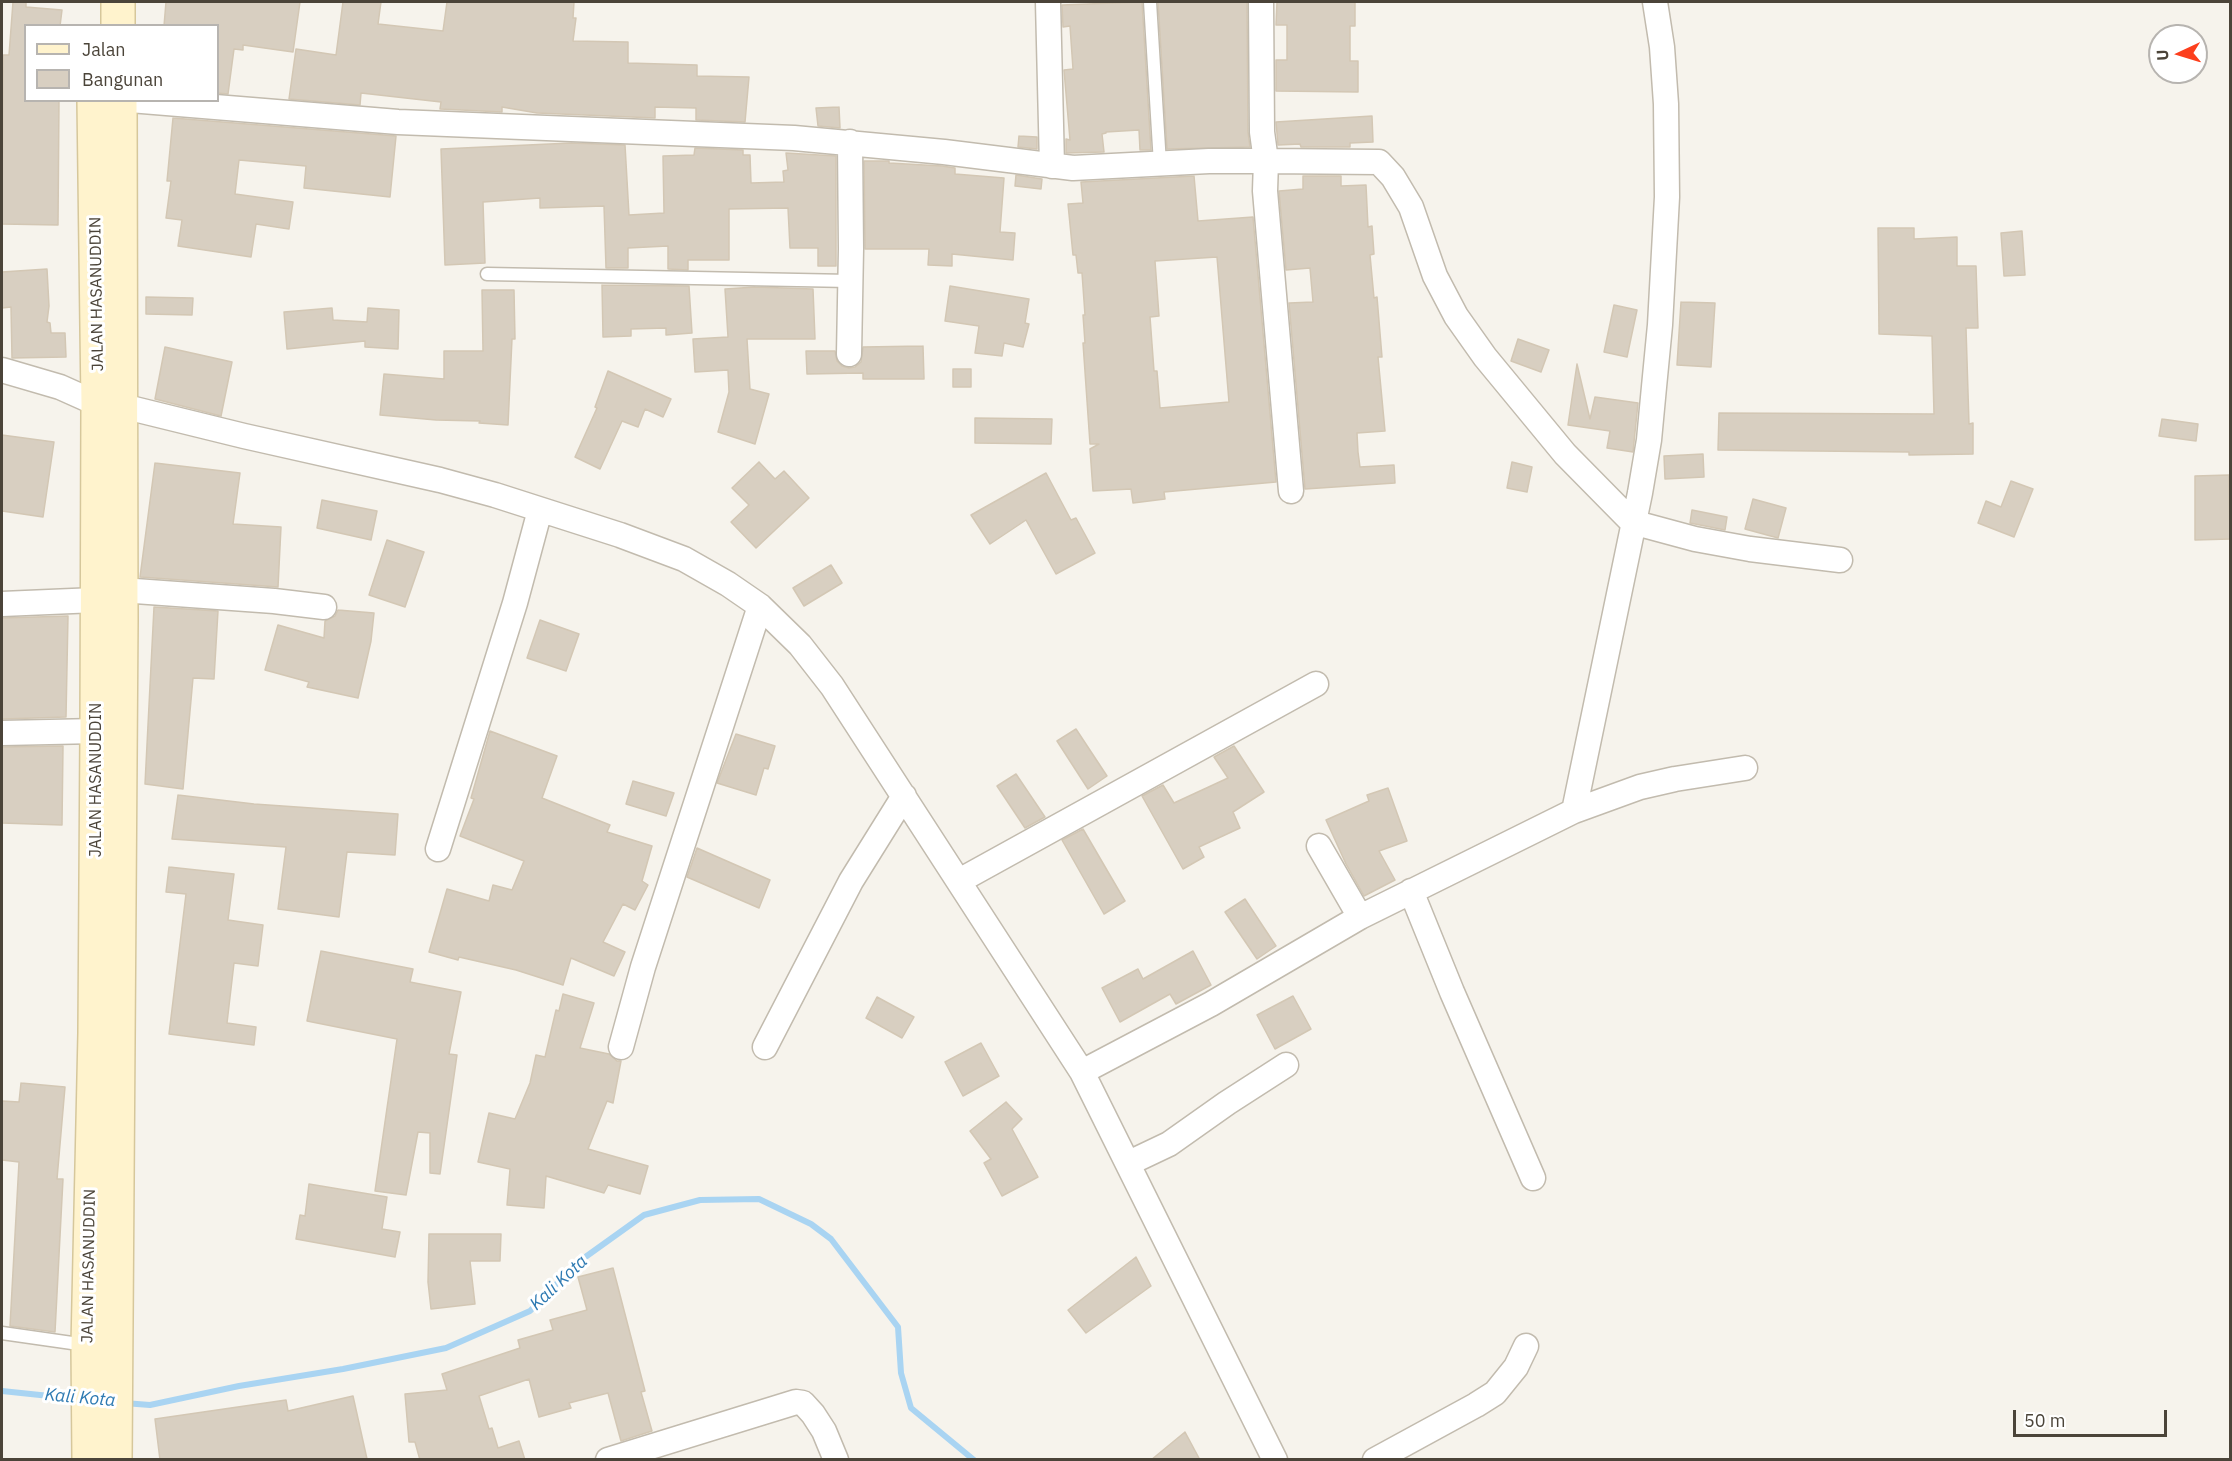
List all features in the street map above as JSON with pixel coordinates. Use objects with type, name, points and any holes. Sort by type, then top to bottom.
[{"type":"street","points":[[95,2],[95,24]]},
{"type":"street","points":[[118,2],[118,24]]},
{"type":"street","points":[[1048,2],[1052,166]]},
{"type":"street","points":[[1261,2],[1262,132],[1266,161],[1266,201],[1292,491]]},
{"type":"street","points":[[1574,811],[1632,522],[1640,493],[1651,419],[1660,325],[1667,197],[1666,104],[1662,47],[1654,2]]},
{"type":"street","name":"JALAN HASANUDDIN","points":[[94,102],[110,405]]},
{"type":"street","name":"JALAN HASANUDDIN","points":[[115,1460],[102,1421],[97,1356],[107,1034],[110,405],[120,102]]},
{"type":"street","points":[[154,102],[398,122],[782,137],[850,142],[1052,166],[1102,168],[1266,161],[1379,162],[1393,177],[1411,207],[1435,276],[1456,316],[1485,357],[1565,454],[1632,522],[1695,539],[1750,549],[1840,560]]},
{"type":"street","points":[[849,354],[850,142]]},
{"type":"street","points":[[2,370],[110,405],[440,480],[540,510],[620,535],[684,559],[728,584],[760,606],[800,645],[832,686],[1082,1072],[1275,1460]]},
{"type":"street","points":[[438,849],[501,649],[540,510]]},
{"type":"street","points":[[2,604],[108,595],[274,601],[324,607]]},
{"type":"street","name":"JALAN HASANUDDIN","points":[[107,1034],[97,731],[108,595]]},
{"type":"street","points":[[621,1047],[643,967],[760,606]]},
{"type":"street","points":[[959,881],[1316,684]]},
{"type":"street","points":[[2,733],[97,731]]},
{"type":"street","points":[[1082,1072],[1211,1004],[1359,917],[1574,811],[1640,787],[1744,768]]},
{"type":"street","points":[[765,1047],[851,881],[904,796]]},
{"type":"street","points":[[1319,846],[1359,917]]},
{"type":"street","points":[[1411,891],[1533,1178]]},
{"type":"street","points":[[1129,1164],[1169,1144],[1227,1102],[1286,1065]]},
{"type":"street","points":[[1376,1460],[1495,1393],[1516,1366],[1526,1346]]},
{"type":"street","points":[[608,1460],[796,1401],[804,1403],[813,1414],[824,1431],[836,1460]]},
{"type":"street","name":"JALAN HASANUDDIN","points":[[88,1460],[102,1421]]},
{"type":"lane","points":[[1150,2],[1160,164]]},
{"type":"lane","points":[[487,274],[850,281]]},
{"type":"lane","points":[[2,1333],[97,1356]]},
{"type":"building","points":[[13,2],[26,2],[26,7],[62,10],[60,24],[24,24],[24,102],[59,102],[58,225],[2,224],[3,55],[9,55]]},
{"type":"building","points":[[166,2],[300,2],[293,52],[243,45],[243,50],[234,49],[228,94],[219,93],[219,24],[164,24]]},
{"type":"building","points":[[343,2],[381,2],[378,24],[443,31],[447,2],[574,2],[573,18],[576,18],[573,41],[628,42],[628,63],[697,65],[697,76],[749,77],[745,122],[696,120],[696,108],[655,107],[655,118],[537,113],[502,107],[502,112],[440,109],[441,102],[361,93],[360,105],[289,99],[296,49],[336,55]]},
{"type":"building","points":[[1142,2],[1151,150],[1140,150],[1139,130],[1102,134],[1104,152],[1066,153],[1066,139],[1070,140],[1064,70],[1073,69],[1070,26],[1063,27],[1062,5]]},
{"type":"building","points":[[1158,2],[1247,2],[1250,147],[1167,149]]},
{"type":"building","points":[[1277,2],[1355,2],[1355,26],[1350,26],[1350,61],[1358,61],[1358,92],[1276,91],[1276,60],[1287,60],[1287,25],[1276,25]]},
{"type":"building","points":[[839,107],[840,128],[818,126],[816,108]]},
{"type":"building","points":[[1372,116],[1373,142],[1350,143],[1350,147],[1278,145],[1276,122]]},
{"type":"building","points":[[173,118],[396,136],[390,197],[304,188],[306,166],[239,160],[235,194],[293,202],[289,229],[256,224],[251,257],[178,246],[182,220],[166,218],[171,181],[167,181]]},
{"type":"building","points":[[1019,136],[1037,137],[1037,149],[1018,147]]},
{"type":"building","points":[[571,143],[625,145],[629,215],[664,213],[663,156],[694,155],[695,148],[743,150],[743,155],[750,155],[751,183],[784,182],[783,171],[788,170],[786,153],[836,156],[836,266],[818,266],[818,248],[790,248],[788,208],[729,209],[729,260],[688,260],[688,270],[668,269],[668,246],[628,248],[628,268],[606,268],[604,206],[540,208],[540,198],[483,202],[485,263],[445,265],[441,149]]},
{"type":"building","points":[[864,161],[942,166],[955,168],[955,174],[1004,178],[1000,232],[1015,233],[1013,260],[952,254],[952,266],[928,265],[929,249],[865,249]]},
{"type":"building","points":[[1016,175],[1042,179],[1041,189],[1015,186]]},
{"type":"building","points":[[1194,176],[1198,221],[1253,217],[1276,482],[1164,492],[1165,499],[1133,503],[1131,489],[1093,491],[1090,449],[1099,444],[1090,444],[1083,343],[1085,343],[1083,315],[1085,315],[1082,273],[1078,273],[1076,255],[1073,255],[1068,204],[1083,203],[1081,182]],"holes":[[[1217,257],[1229,402],[1160,408],[1157,371],[1154,371],[1150,317],[1159,316],[1155,261]]]},
{"type":"building","points":[[1303,176],[1341,176],[1341,186],[1366,185],[1368,227],[1372,226],[1374,254],[1370,255],[1374,298],[1377,297],[1382,357],[1378,357],[1385,431],[1357,433],[1358,452],[1360,467],[1394,465],[1395,483],[1305,489],[1289,303],[1313,302],[1310,268],[1286,270],[1279,191],[1303,189]]},
{"type":"building","points":[[1878,228],[1914,228],[1914,239],[1957,237],[1957,266],[1976,266],[1978,328],[1966,328],[1969,424],[1973,423],[1973,454],[1909,455],[1909,452],[1718,450],[1719,413],[1934,414],[1932,336],[1879,334]]},
{"type":"building","points":[[2022,231],[2025,275],[2004,276],[2001,233]]},
{"type":"building","points":[[47,269],[49,306],[47,322],[50,323],[51,333],[65,333],[66,357],[12,358],[11,307],[2,308],[2,272]]},
{"type":"building","points":[[602,285],[689,286],[692,333],[666,335],[666,328],[631,329],[631,336],[603,337]]},
{"type":"building","points":[[950,286],[1029,299],[1025,323],[1029,324],[1023,347],[1004,343],[1002,356],[975,353],[979,326],[945,321]]},
{"type":"building","points":[[755,287],[813,289],[815,339],[747,339],[750,389],[769,394],[755,444],[718,432],[729,392],[728,370],[695,372],[693,339],[728,337],[725,289]]},
{"type":"building","points":[[482,290],[514,290],[515,339],[512,339],[508,425],[479,423],[480,421],[380,415],[384,374],[444,379],[444,351],[483,351]]},
{"type":"building","points":[[146,297],[193,298],[192,315],[146,314]]},
{"type":"building","points":[[1681,302],[1715,303],[1711,367],[1677,365]]},
{"type":"building","points":[[1614,305],[1637,310],[1627,357],[1604,352]]},
{"type":"building","points":[[332,308],[333,320],[367,322],[368,308],[399,310],[398,349],[365,347],[365,341],[287,349],[284,312]]},
{"type":"building","points":[[1518,339],[1549,350],[1541,372],[1511,361]]},
{"type":"building","points":[[923,346],[924,379],[863,379],[863,373],[807,374],[806,351],[835,351],[837,361],[849,368],[861,362],[863,347]]},
{"type":"building","points":[[165,347],[232,362],[221,416],[155,399]]},
{"type":"building","points":[[1577,364],[1590,419],[1595,397],[1638,403],[1633,452],[1607,448],[1610,431],[1568,425]]},
{"type":"building","points":[[953,369],[971,369],[971,387],[953,387]]},
{"type":"building","points":[[608,371],[671,399],[663,417],[645,409],[638,427],[622,421],[600,469],[575,457],[597,408],[595,407]]},
{"type":"building","points":[[975,418],[1052,419],[1051,444],[975,443]]},
{"type":"building","points":[[2162,419],[2198,424],[2196,441],[2159,436]]},
{"type":"building","points":[[2,435],[54,442],[43,517],[2,511]]},
{"type":"building","points":[[1703,454],[1704,477],[1665,479],[1664,456]]},
{"type":"building","points":[[759,462],[775,479],[784,471],[809,498],[756,548],[731,522],[749,505],[732,488]]},
{"type":"building","points":[[1512,462],[1532,467],[1527,492],[1507,488]]},
{"type":"building","points":[[155,463],[240,473],[233,524],[281,527],[278,587],[140,577]]},
{"type":"building","points":[[1046,473],[1071,520],[1076,518],[1095,553],[1056,574],[1026,520],[990,544],[971,515]]},
{"type":"building","points":[[2229,475],[2230,539],[2195,540],[2195,476]]},
{"type":"building","points":[[2011,481],[2033,489],[2014,537],[1978,523],[1986,501],[2001,507]]},
{"type":"building","points":[[1753,499],[1786,508],[1778,538],[1745,529]]},
{"type":"building","points":[[322,500],[377,511],[371,540],[317,528]]},
{"type":"building","points":[[1692,510],[1727,517],[1725,530],[1690,523]]},
{"type":"building","points":[[387,540],[424,552],[405,607],[369,595]]},
{"type":"building","points":[[831,565],[842,583],[804,606],[793,588]]},
{"type":"building","points":[[154,607],[218,611],[214,679],[193,678],[183,789],[145,784]]},
{"type":"building","points":[[338,610],[374,613],[371,641],[358,698],[307,687],[309,682],[265,670],[278,625],[324,638],[325,621],[335,616]]},
{"type":"building","points":[[68,616],[66,717],[2,719],[2,618]]},
{"type":"building","points":[[540,620],[579,634],[566,671],[527,658]]},
{"type":"building","points":[[1076,729],[1107,776],[1088,789],[1057,741]]},
{"type":"building","points":[[490,731],[557,756],[542,798],[610,825],[607,832],[652,846],[642,881],[648,885],[635,910],[623,904],[603,942],[625,952],[614,976],[571,958],[563,985],[516,970],[459,957],[458,960],[429,952],[447,889],[489,901],[493,885],[512,890],[524,861],[460,836],[474,799],[471,798]]},
{"type":"building","points":[[736,734],[775,746],[768,769],[764,768],[756,795],[717,783]]},
{"type":"building","points":[[63,746],[62,825],[2,823],[2,747]]},
{"type":"building","points":[[1234,746],[1264,792],[1233,812],[1240,828],[1199,847],[1204,857],[1183,869],[1142,796],[1163,785],[1174,803],[1228,778],[1214,757]]},
{"type":"building","points":[[1016,774],[1045,817],[1025,828],[997,786]]},
{"type":"building","points":[[633,781],[674,793],[666,816],[626,804]]},
{"type":"building","points":[[1388,788],[1407,841],[1379,851],[1395,880],[1364,896],[1326,820],[1369,801],[1367,795]]},
{"type":"building","points":[[178,795],[254,804],[398,814],[395,855],[347,852],[339,917],[278,909],[286,847],[172,839]]},
{"type":"building","points":[[1083,829],[1125,901],[1104,914],[1062,840]]},
{"type":"building","points":[[697,848],[770,880],[759,908],[687,877]]},
{"type":"building","points":[[169,867],[234,874],[228,920],[263,925],[258,966],[234,963],[227,1023],[256,1027],[254,1045],[169,1034],[186,894],[166,892]]},
{"type":"building","points":[[1245,899],[1276,946],[1257,959],[1225,912]]},
{"type":"building","points":[[321,951],[413,969],[410,982],[461,992],[449,1054],[457,1055],[440,1174],[430,1173],[430,1133],[418,1132],[406,1195],[375,1191],[397,1039],[307,1021]]},
{"type":"building","points":[[1193,951],[1211,985],[1176,1004],[1170,994],[1120,1022],[1102,988],[1138,969],[1143,979]]},
{"type":"building","points":[[563,994],[594,1003],[580,1048],[609,1054],[617,1061],[621,1061],[613,1103],[607,1101],[588,1149],[648,1166],[640,1194],[608,1185],[604,1193],[546,1176],[544,1208],[507,1205],[510,1169],[478,1162],[489,1113],[515,1119],[530,1083],[536,1055],[545,1057],[556,1010],[559,1011]]},
{"type":"building","points":[[1293,996],[1311,1029],[1275,1049],[1257,1015]]},
{"type":"building","points":[[877,997],[914,1017],[902,1038],[866,1018]]},
{"type":"building","points":[[981,1043],[999,1076],[963,1096],[945,1062]]},
{"type":"building","points":[[21,1083],[65,1087],[57,1179],[63,1179],[55,1332],[10,1326],[19,1162],[2,1160],[2,1101],[19,1102]]},
{"type":"building","points":[[1006,1102],[1022,1119],[1012,1129],[1038,1177],[1002,1196],[984,1163],[991,1159],[970,1131]]},
{"type":"building","points":[[309,1184],[387,1197],[382,1229],[400,1232],[395,1257],[296,1239],[300,1215],[305,1216]]},
{"type":"building","points":[[429,1234],[501,1234],[500,1261],[470,1261],[475,1304],[431,1309],[428,1282]]},
{"type":"building","points":[[1136,1257],[1151,1286],[1086,1333],[1068,1310]]},
{"type":"building","points":[[613,1268],[645,1391],[641,1392],[652,1431],[621,1441],[608,1393],[569,1403],[571,1408],[539,1417],[529,1379],[479,1396],[489,1429],[492,1428],[498,1448],[519,1441],[525,1460],[420,1460],[415,1442],[409,1442],[405,1394],[447,1390],[442,1374],[520,1348],[518,1340],[553,1330],[550,1320],[587,1310],[578,1277]]},
{"type":"building","points":[[353,1396],[367,1459],[160,1460],[155,1419],[286,1400],[288,1411]]},
{"type":"building","points":[[1185,1432],[1200,1460],[1151,1460]]},
{"type":"waterway","name":"Kali Kota","points":[[124,1403],[150,1405],[239,1386],[343,1369],[446,1348],[530,1311],[577,1263],[644,1215],[700,1200],[759,1199],[811,1224],[831,1239],[898,1327],[901,1373],[911,1408],[974,1460]]},
{"type":"waterway","name":"Kali Kota","points":[[2,1391],[78,1399]]}]
